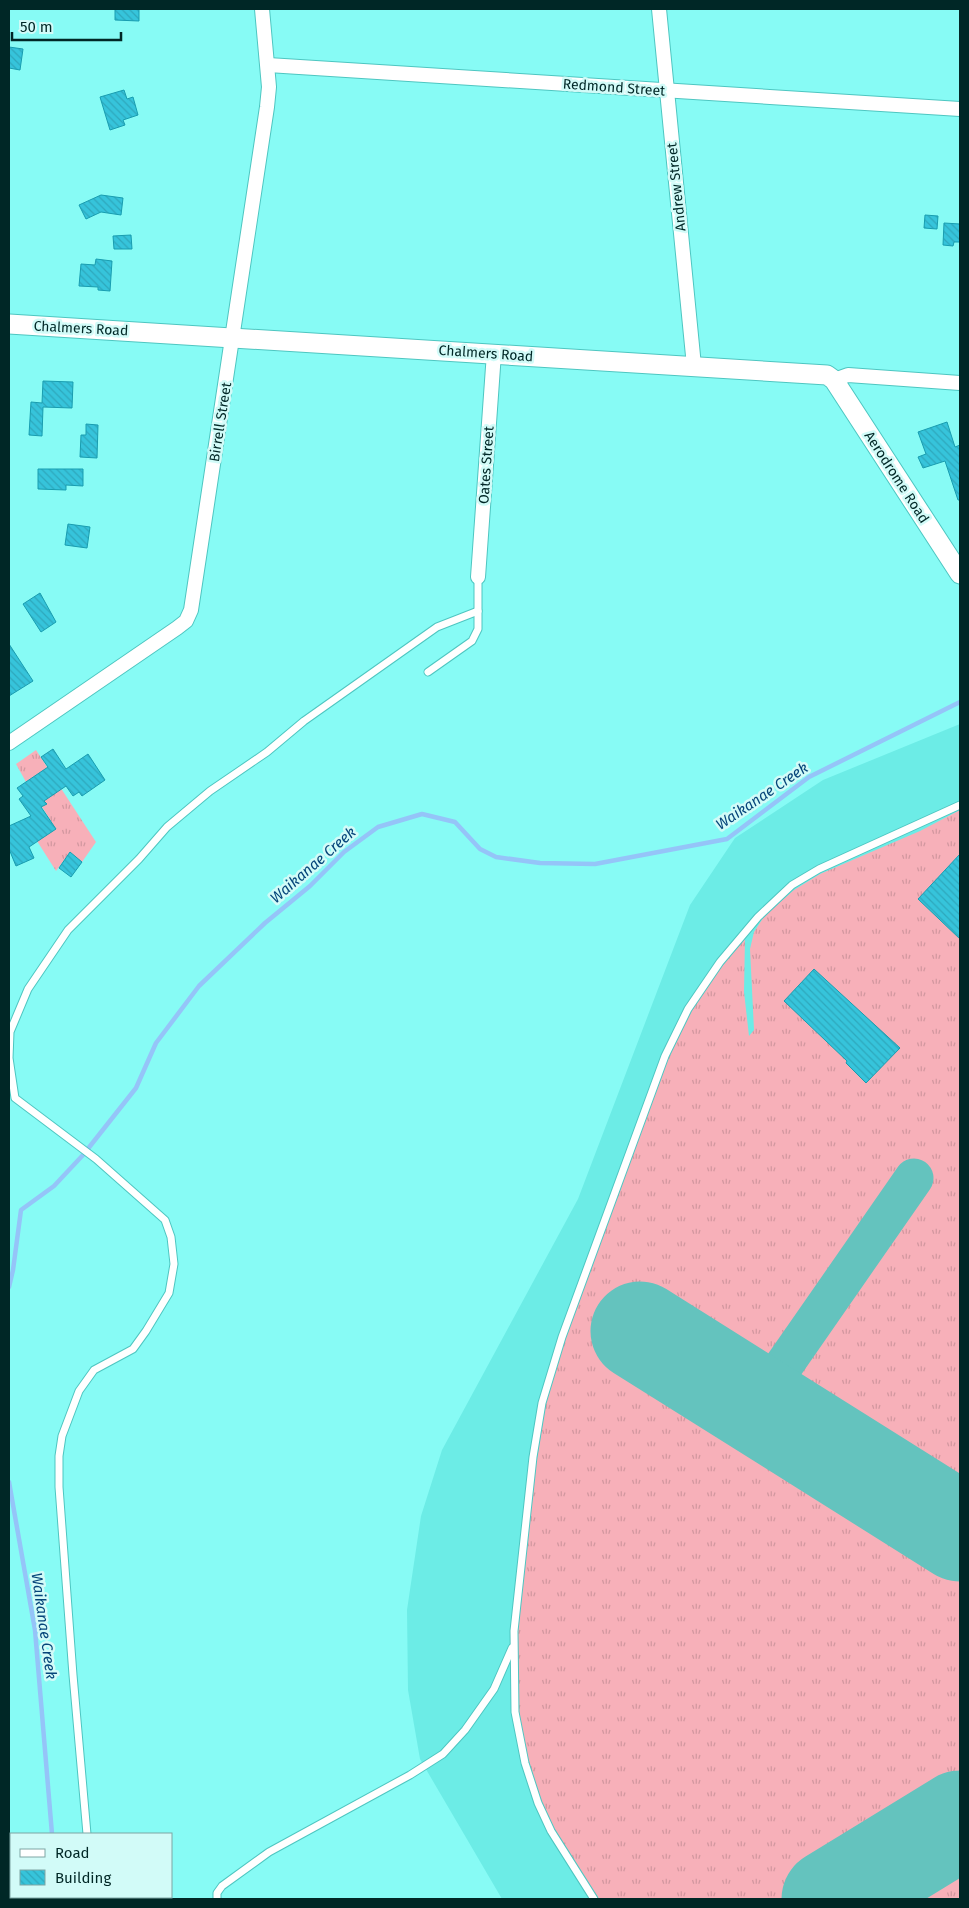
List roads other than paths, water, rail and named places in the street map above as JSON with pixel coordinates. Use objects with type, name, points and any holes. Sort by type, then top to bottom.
[{"type":"street","name":"Birrell Street","points":[[9,743],[177,628],[186,621],[191,610],[267,107],[269,87],[268,65],[262,9]]},
{"type":"street","name":"Andrew Street","points":[[659,9],[694,366]]},
{"type":"street","name":"Redmond Street","points":[[268,65],[960,109]]},
{"type":"street","name":"Chalmers Road","points":[[9,324],[819,374],[827,375],[834,380],[848,375],[960,383]]},
{"type":"street","name":"Oates Street","points":[[478,578],[494,353]]},
{"type":"street","name":"Aerodrome Road","points":[[834,380],[960,574]]},
{"type":"lane","points":[[428,672],[472,641],[478,629],[478,578]]},
{"type":"lane","points":[[87,1833],[59,1487],[59,1456],[62,1436],[80,1391],[94,1370],[133,1348],[146,1331],[169,1294],[174,1264],[171,1237],[166,1220],[96,1159],[15,1098],[9,1058],[10,1032],[28,989],[68,930],[140,859],[167,827],[210,791],[267,752],[304,721],[437,627],[478,611]]},
{"type":"lane","points":[[594,1899],[551,1831],[538,1802],[525,1763],[515,1712],[514,1641],[533,1457],[542,1403],[562,1337],[665,1056],[688,1009],[720,962],[758,917],[792,885],[819,869],[960,805]]},
{"type":"lane","points":[[217,1899],[217,1893],[222,1886],[270,1852],[410,1776],[443,1754],[466,1730],[494,1689],[514,1641]]},
{"type":"waterway","name":"Waikanae Creek","points":[[9,1287],[21,1210],[54,1186],[83,1155],[136,1088],[156,1043],[199,986],[265,923],[310,886],[344,852],[378,827],[422,814],[455,822],[480,849],[496,857],[540,863],[595,864],[727,839],[809,777],[960,702]]},
{"type":"waterway","name":"Waikanae Creek","points":[[9,1482],[35,1630],[52,1833]]}]
